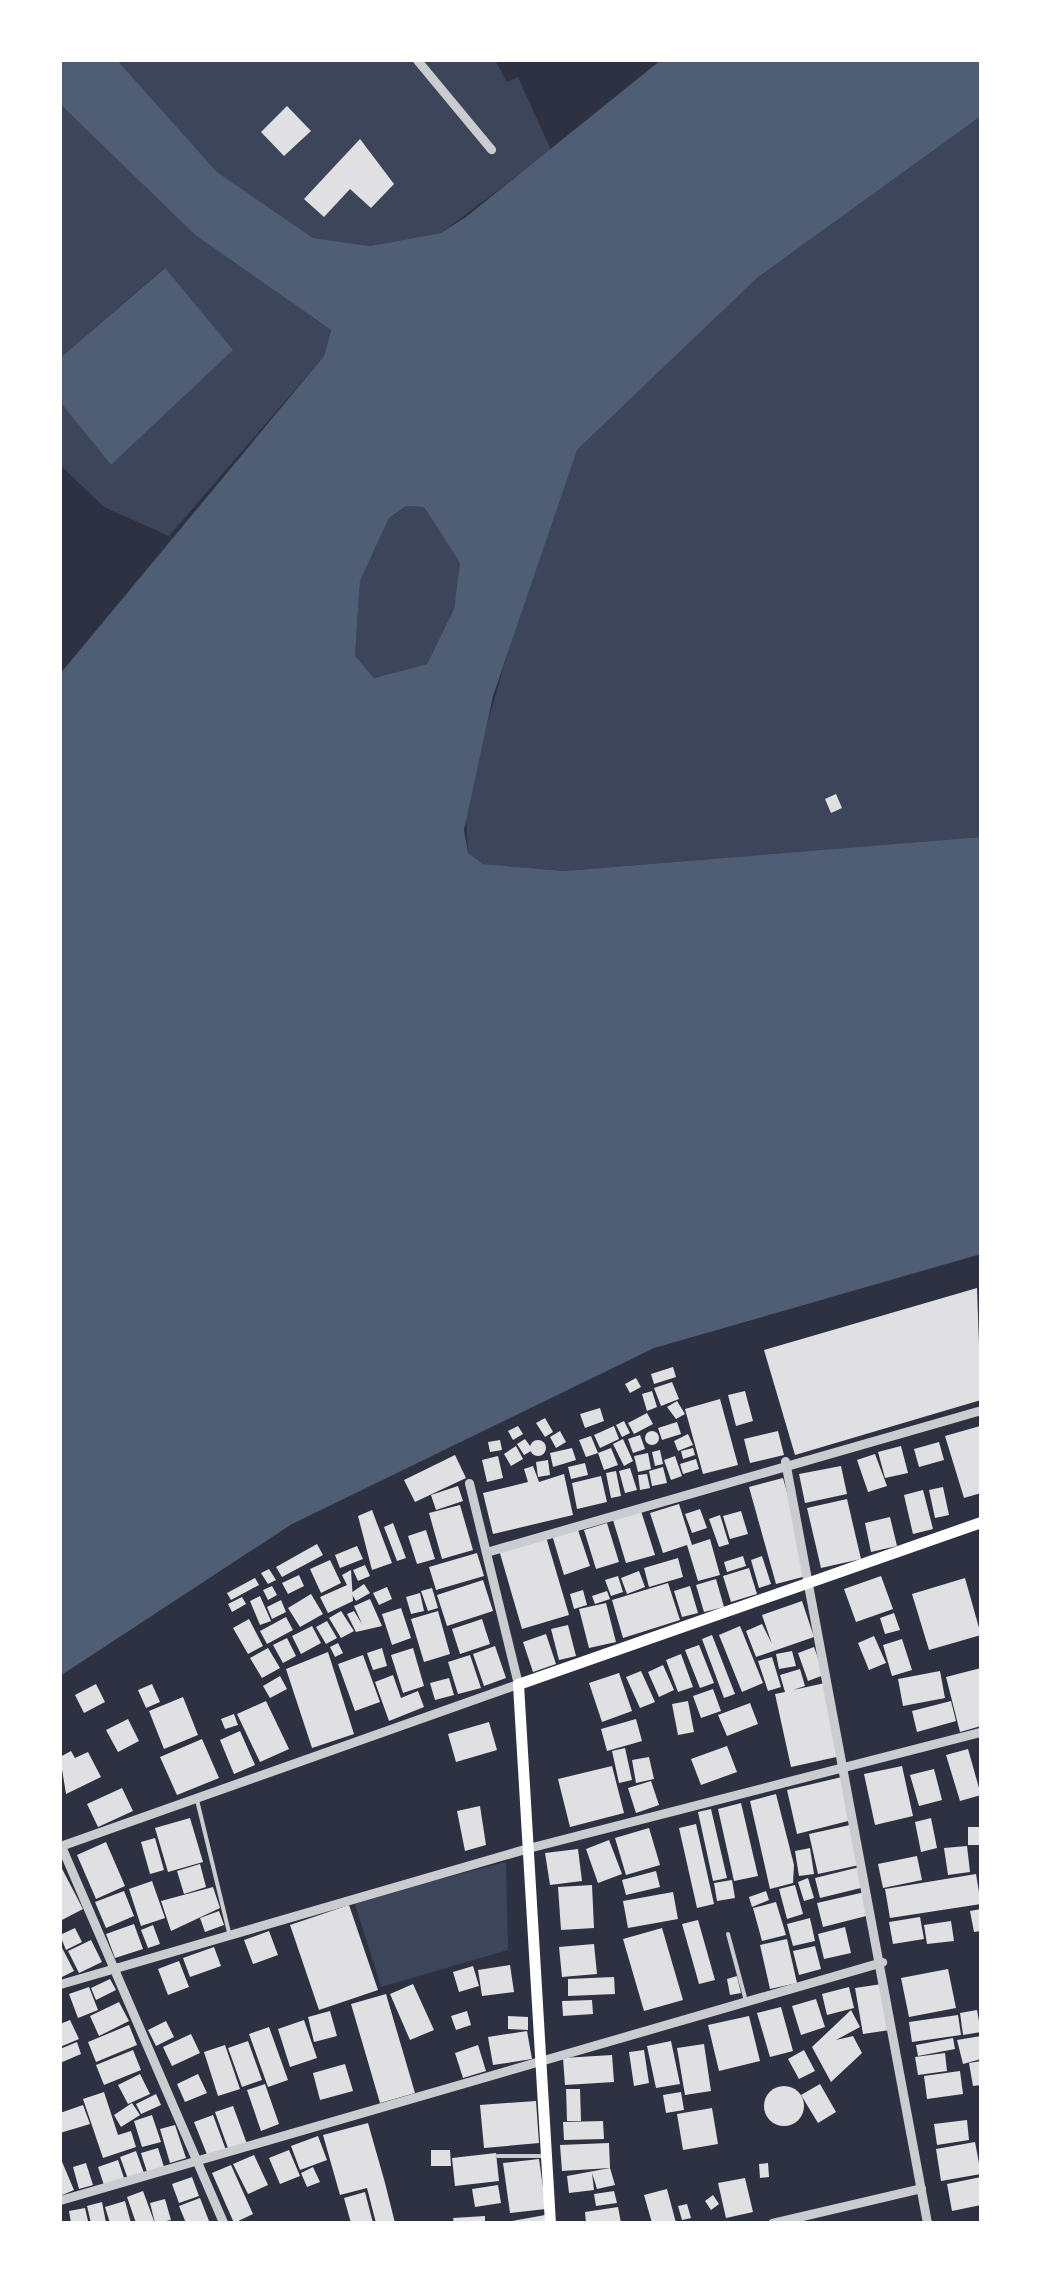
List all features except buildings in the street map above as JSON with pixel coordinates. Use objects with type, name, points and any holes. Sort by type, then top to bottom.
[{"type":"main road","points":[[550,2223],[518,1684],[981,1522]]},
{"type":"street","points":[[417,60],[492,149]]},
{"type":"street","points":[[486,1552],[786,1461],[981,1410]]},
{"type":"street","points":[[786,1461],[814,1581],[927,2223]]},
{"type":"street","points":[[223,2223],[60,1846],[518,1684],[469,1483]]},
{"type":"street","points":[[60,1984],[111,1964],[528,1848],[981,1732]]},
{"type":"street","points":[[60,2200],[541,2064],[882,1962]]},
{"type":"street","points":[[772,2223],[921,2188]]},
{"type":"lane","points":[[196,1798],[228,1932]]},
{"type":"lane","points":[[728,1934],[746,2002]]},
{"type":"lane","points":[[497,2156],[546,2156]]},
{"type":"shaded area","points":[[60,60],[117,60],[217,172],[313,238],[370,246],[441,233],[661,60],[981,60],[981,116],[757,278],[577,450],[493,696],[464,830],[468,853],[483,864],[564,871],[981,837],[981,1254],[654,1348],[292,1524],[60,1676],[60,674],[324,356],[331,330],[195,235],[60,104]],"holes":[[[406,506],[424,507],[460,563],[454,609],[427,664],[374,678],[355,656],[360,581],[389,518]]]},
{"type":"shaded area","points":[[117,60],[495,60],[507,82],[518,77],[551,150],[441,233],[370,246],[313,238],[217,172]]},
{"type":"shaded area","points":[[60,104],[195,235],[331,330],[324,356],[169,536],[104,507],[60,465],[60,402],[111,465],[232,350],[164,268],[60,358]]},
{"type":"shaded area","points":[[981,116],[981,837],[564,871],[483,864],[468,853],[465,801],[546,520],[577,450],[757,278]]},
{"type":"shaded area","points":[[165,268],[233,350],[111,465],[60,402],[60,358]]},
{"type":"shaded area","points":[[406,506],[424,507],[461,564],[454,609],[427,664],[374,678],[355,656],[360,581],[389,518]]},
{"type":"shaded area","points":[[506,1862],[508,1950],[381,1987],[354,1901]]}]
